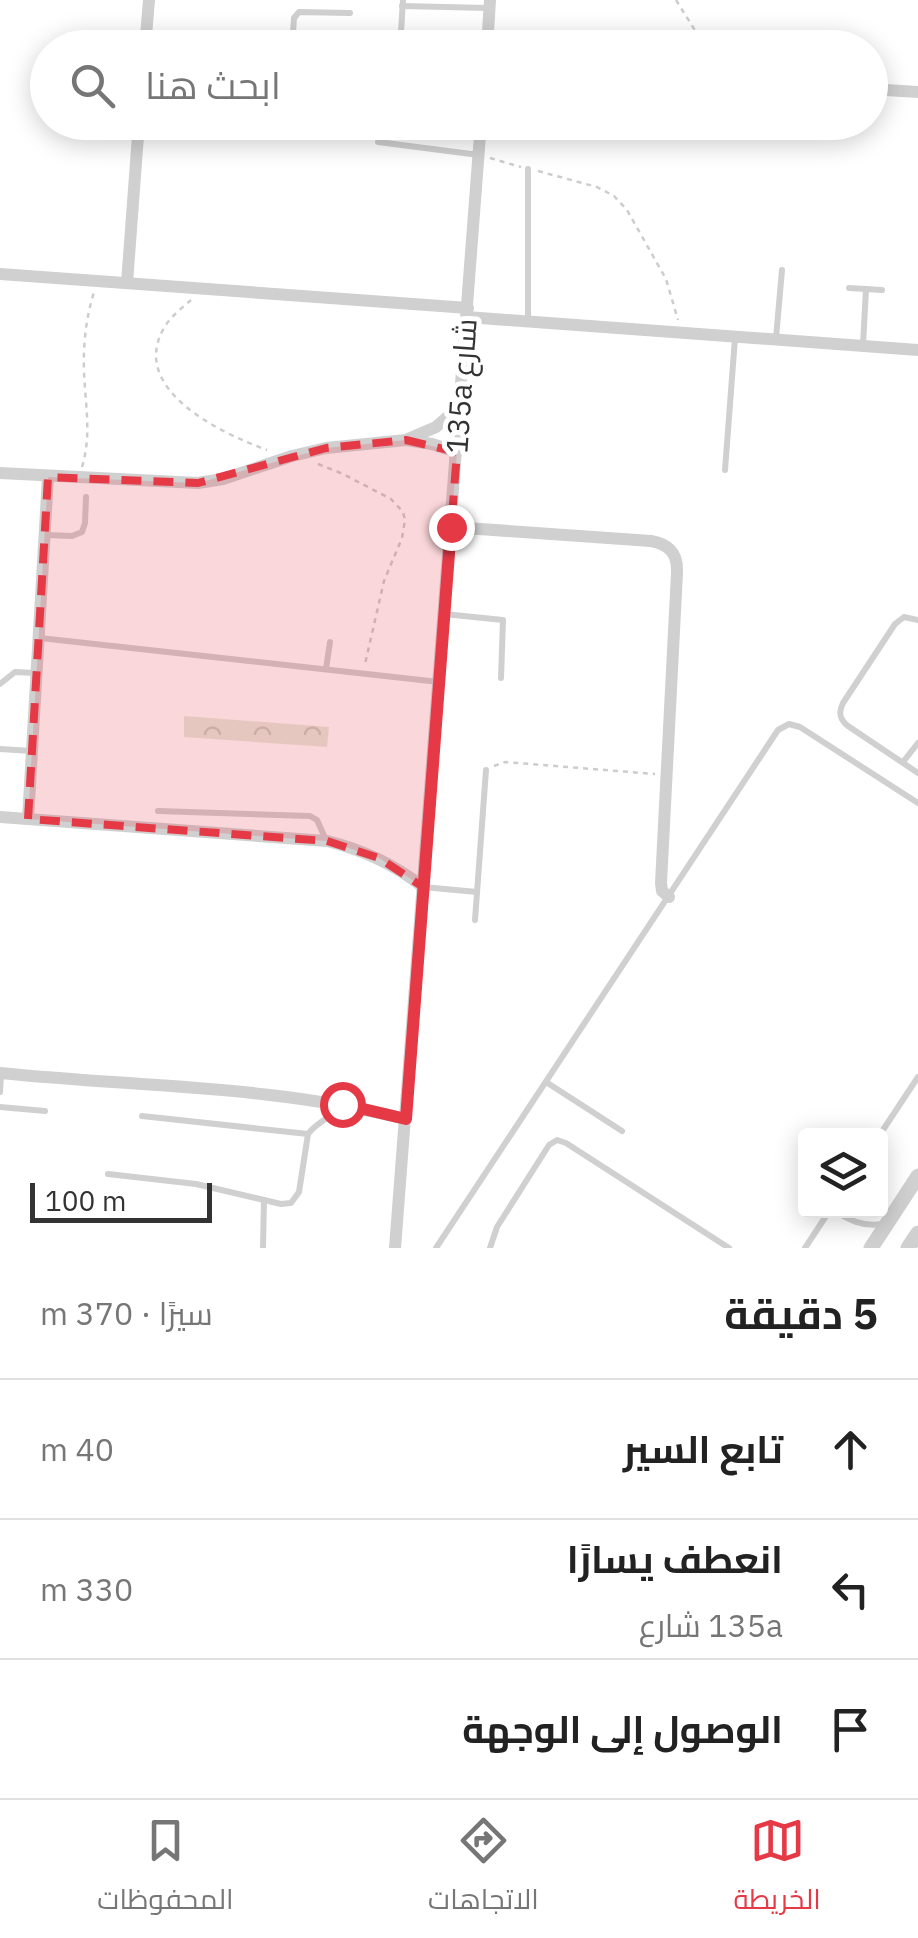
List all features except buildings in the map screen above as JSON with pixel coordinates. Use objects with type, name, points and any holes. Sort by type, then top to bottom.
[{"type":"street","points":[[146,30],[148,0]]},
{"type":"street","points":[[488,30],[490,4]]},
{"type":"street","points":[[888,90],[918,92]]},
{"type":"street","points":[[127,283],[138,140]]},
{"type":"street","name":"135a شارع","points":[[395,1248],[480,140]]},
{"type":"street","points":[[0,274],[467,313],[528,322],[918,350]]},
{"type":"street","points":[[406,440],[436,428],[460,406]]},
{"type":"street","points":[[0,473],[198,483],[326,448],[406,440],[456,452]]},
{"type":"street","points":[[28,819],[48,477]]},
{"type":"street","points":[[451,527],[650,541],[668,547],[678,564],[661,887],[668,897]]},
{"type":"street","points":[[0,817],[327,842],[379,858],[424,887]]},
{"type":"street","points":[[0,1074],[257,1092],[342,1104],[406,1119]]},
{"type":"street","points":[[871,1248],[918,1176]]},
{"type":"lane","points":[[401,30],[403,3],[490,4]]},
{"type":"lane","points":[[293,30],[294,18],[300,12],[350,14]]},
{"type":"lane","points":[[378,142],[479,156]]},
{"type":"lane","points":[[528,169],[528,322]]},
{"type":"lane","points":[[776,340],[782,270]]},
{"type":"lane","points":[[849,288],[882,290]]},
{"type":"lane","points":[[863,346],[866,289]]},
{"type":"lane","points":[[724,470],[735,336]]},
{"type":"lane","points":[[44,535],[72,536],[82,532],[86,497]]},
{"type":"lane","points":[[444,614],[503,620],[501,678]]},
{"type":"lane","points":[[918,620],[904,617],[895,624],[840,708],[844,723],[918,772]]},
{"type":"lane","points":[[38,638],[439,682]]},
{"type":"lane","points":[[326,669],[330,642]]},
{"type":"lane","points":[[0,684],[17,671],[36,673]]},
{"type":"lane","points":[[436,1248],[783,726],[795,724],[918,803]]},
{"type":"lane","points":[[903,762],[918,743]]},
{"type":"lane","points":[[0,749],[32,751]]},
{"type":"lane","points":[[475,920],[486,770]]},
{"type":"lane","points":[[158,811],[310,816],[317,820],[327,842]]},
{"type":"lane","points":[[424,887],[477,892]]},
{"type":"lane","points":[[0,1074],[0,1092]]},
{"type":"lane","points":[[885,1128],[918,1077]]},
{"type":"lane","points":[[546,1082],[622,1131]]},
{"type":"lane","points":[[108,1174],[196,1184],[286,1204],[298,1197],[308,1134],[342,1104]]},
{"type":"lane","points":[[0,1107],[45,1111]]},
{"type":"lane","points":[[142,1116],[308,1134]]},
{"type":"lane","points":[[490,1248],[496,1227],[549,1145],[557,1140],[729,1248]]},
{"type":"lane","points":[[264,1200],[264,1248]]},
{"type":"lane","points":[[806,1248],[827,1218]]},
{"type":"lane","points":[[847,1218],[866,1226],[888,1223]]},
{"type":"path","points":[[676,0],[695,30]]},
{"type":"path","points":[[479,156],[597,187],[622,202],[666,279],[679,332]]},
{"type":"path","points":[[79,478],[88,440],[86,328],[98,281]]},
{"type":"path","points":[[486,770],[504,762],[667,774]]},
{"type":"highlighted area","points":[[406,440],[457,452],[423,887],[379,858],[327,841],[28,819],[48,477],[198,483],[326,448]]},
{"type":"green space","points":[[184,716],[329,727],[327,747],[184,737]]},
{"type":"route","points":[[342,1104],[406,1119],[451,527]]}]
